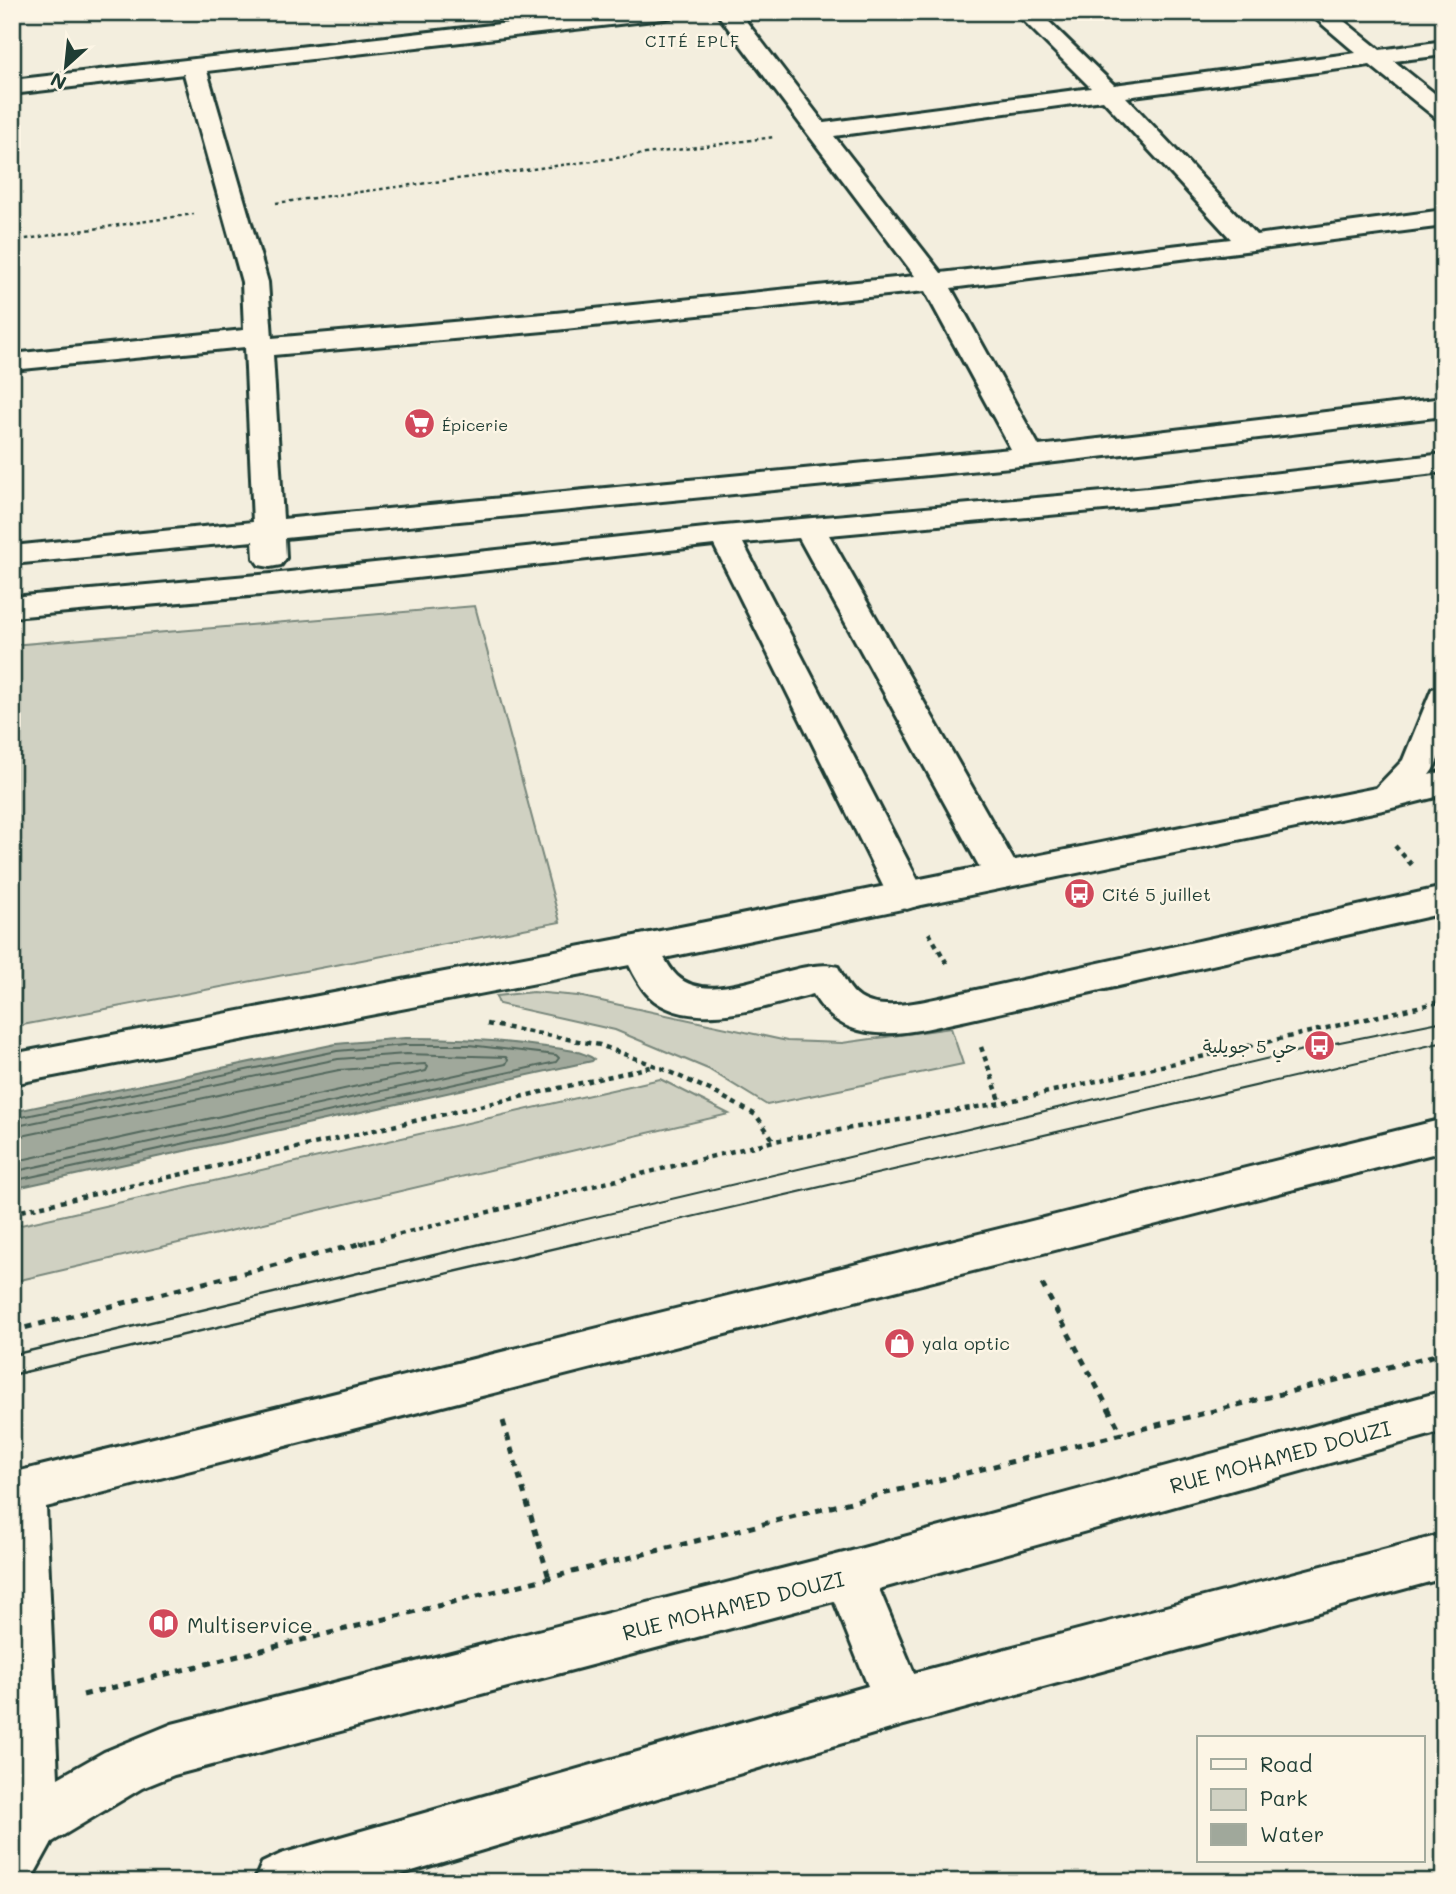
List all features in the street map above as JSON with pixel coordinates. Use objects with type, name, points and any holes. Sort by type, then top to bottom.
[{"type":"street","points":[[12,88],[194,67],[406,33],[663,12]]},
{"type":"street","points":[[727,12],[935,284],[1030,456],[1074,477],[1148,497]]},
{"type":"street","points":[[1026,12],[1108,92],[1250,244]]},
{"type":"street","points":[[1319,12],[1444,113]]},
{"type":"street","points":[[820,131],[1444,48]]},
{"type":"street","points":[[194,67],[215,149],[255,282],[271,584]]},
{"type":"street","points":[[12,362],[257,343],[491,329],[935,284],[1444,218]]},
{"type":"street","points":[[12,555],[1030,456],[1444,407]]},
{"type":"street","points":[[12,607],[271,584],[724,535],[1148,497],[1444,463]]},
{"type":"street","points":[[809,527],[1003,875]]},
{"type":"street","points":[[724,535],[907,895]]},
{"type":"street","points":[[1388,797],[1419,764],[1444,697]]},
{"type":"street","points":[[12,1069],[640,949],[1388,797],[1444,783]]},
{"type":"street","points":[[640,949],[664,986],[699,1001],[719,1001],[824,977],[835,998],[858,1016],[891,1018],[967,1006],[1444,900]]},
{"type":"street","points":[[17,1493],[1444,1135]]},
{"type":"street","name":"RUE MOHAMED DOUZI","points":[[23,1842],[123,1770],[172,1750],[848,1575],[1444,1411]]},
{"type":"street","name":"RUE MOHAMED DOUZI","points":[[17,1493],[23,1842]]},
{"type":"street","points":[[281,1882],[900,1701],[1444,1556]]},
{"type":"street","points":[[848,1575],[900,1701]]},
{"type":"path","points":[[12,241],[234,208],[820,131]]},
{"type":"path","points":[[12,1331],[774,1141],[1001,1103],[1444,1001]]},
{"type":"path","points":[[476,1023],[526,1029],[600,1045],[656,1066],[710,1090],[756,1115],[774,1141]]},
{"type":"path","points":[[12,1213],[656,1066]]},
{"type":"path","points":[[1040,1279],[1122,1434]]},
{"type":"path","points":[[82,1695],[1444,1353]]},
{"type":"path","points":[[502,1418],[549,1578]]},
{"type":"green space","points":[[475,606],[560,922],[12,1027],[12,645]]},
{"type":"green space","points":[[533,992],[578,996],[787,1041],[842,1043],[951,1028],[963,1064],[767,1105],[708,1069],[615,1030],[499,1004],[496,996]]},
{"type":"green space","points":[[660,1079],[729,1114],[12,1282],[12,1227]]},
{"type":"water","points":[[405,1038],[511,1043],[571,1050],[594,1059],[12,1189],[12,1112],[336,1044]]},
{"type":"tram line","points":[[481,1244],[1320,1046],[1444,1021]]},
{"type":"tram line","points":[[575,1244],[1444,1042]]},
{"type":"tram line","points":[[12,1355],[489,1242]]},
{"type":"tram line","points":[[12,1375],[582,1242]]},
{"type":"place","name":"Épicerie","points":[[419,424]]},
{"type":"place","name":"Cité 5 juillet","points":[[1079,894]]},
{"type":"place","name":"حي 5 جويلية","points":[[1320,1046]]},
{"type":"place","name":"yala optic","points":[[899,1343]]},
{"type":"place","name":"Multiservice","points":[[164,1624]]},
{"type":"district","name":"CITÉ EPLF","points":[[693,40]]}]
